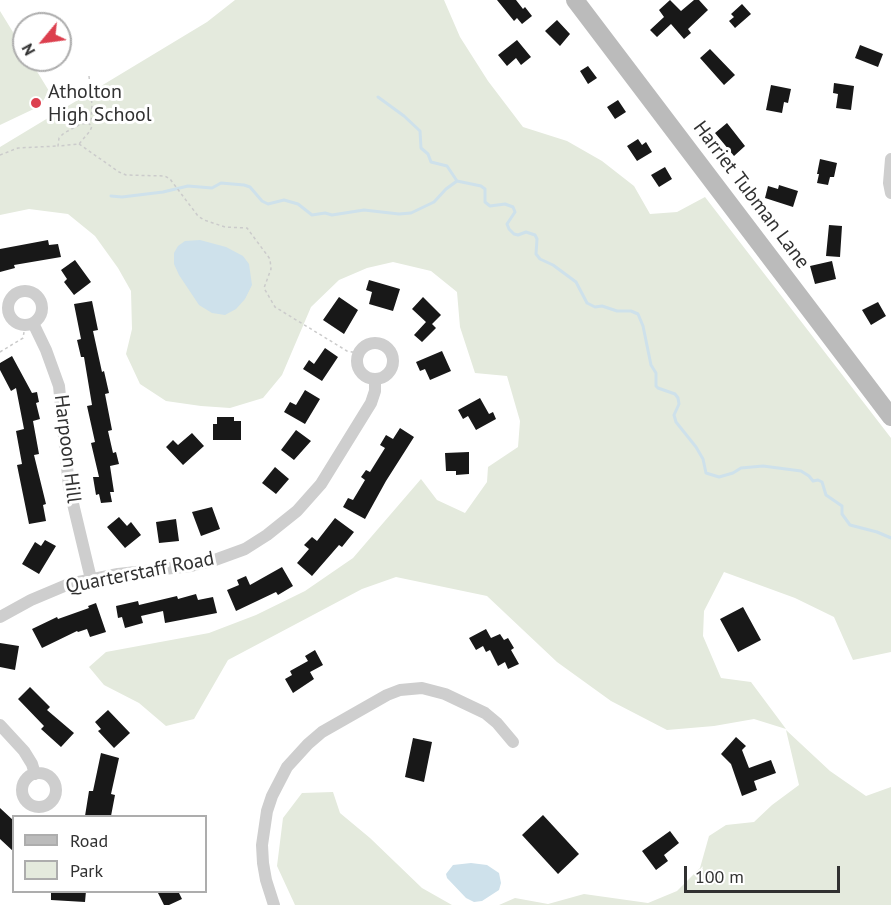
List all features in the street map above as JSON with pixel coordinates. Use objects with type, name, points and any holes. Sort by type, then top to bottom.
[{"type":"street","name":"Harriet Tubman Lane","points":[[575,0],[891,417]]},
{"type":"street","points":[[891,159],[889,183],[891,193]]},
{"type":"street","name":"Harpoon Hill","points":[[29,324],[50,359],[59,386],[69,488],[91,579]]},
{"type":"street","name":"Quarterstaff Road","points":[[0,617],[52,591],[91,579],[212,561],[245,549],[267,536],[297,511],[321,484],[371,403],[375,379],[385,376],[390,371],[393,357],[385,346],[373,343],[366,345],[358,353]]},
{"type":"street","points":[[358,353],[357,366],[365,376],[375,379]]},
{"type":"street","points":[[274,905],[263,863],[262,837],[267,811],[272,795],[287,766],[322,732],[387,695],[400,690],[422,688],[445,694],[485,713],[513,742]]},
{"type":"street","points":[[0,725],[24,751],[35,774]]},
{"type":"path","points":[[0,155],[18,148],[49,148],[79,144],[92,126],[89,76]]},
{"type":"path","points":[[57,146],[59,138],[64,133],[81,124],[91,124]]},
{"type":"path","points":[[79,144],[119,172],[134,175],[158,174],[170,179],[204,220],[233,228],[247,228],[270,259],[271,269],[264,288],[275,307],[346,351],[358,353]]},
{"type":"path","points":[[0,352],[23,338],[29,324]]},
{"type":"green space","points":[[235,0],[444,0],[460,37],[488,81],[523,127],[567,141],[602,161],[634,186],[650,214],[677,212],[705,197],[891,438],[891,652],[853,660],[834,617],[795,598],[724,572],[704,611],[703,636],[721,678],[751,682],[786,729],[754,719],[714,726],[667,730],[611,701],[557,662],[487,596],[396,577],[362,589],[228,660],[194,719],[166,726],[139,703],[104,685],[89,667],[106,652],[209,633],[256,615],[305,591],[353,558],[421,479],[437,500],[465,513],[487,482],[488,467],[518,447],[520,421],[507,376],[475,373],[460,327],[457,292],[431,271],[393,262],[367,268],[339,280],[311,307],[282,375],[263,398],[230,408],[201,406],[166,401],[140,384],[126,354],[132,329],[131,291],[95,236],[68,214],[29,209],[0,215],[0,147],[207,22]]},
{"type":"green space","points":[[0,11],[12,30],[12,72],[37,72],[49,91],[40,106],[0,125]]},
{"type":"green space","points":[[786,730],[830,771],[866,796],[891,787],[891,905],[499,905],[515,898],[548,904],[584,894],[648,903],[677,891],[700,868],[709,836],[726,825],[754,822],[799,785]]},
{"type":"green space","points":[[333,792],[340,813],[422,888],[452,905],[295,905],[277,866],[283,818],[302,793]]},
{"type":"water","points":[[200,240],[226,247],[243,256],[249,264],[252,285],[245,299],[236,309],[225,315],[212,313],[199,305],[174,264],[174,253],[178,246],[185,241]]},
{"type":"water","points":[[471,863],[487,865],[499,873],[501,883],[499,890],[482,901],[474,902],[466,898],[447,878],[446,874],[453,865]]},
{"type":"building","points":[[497,0],[516,0],[532,16],[522,24],[517,18],[514,21]]},
{"type":"building","points":[[670,0],[681,11],[694,0],[699,0],[708,10],[688,29],[691,33],[684,39],[671,24],[657,37],[650,30],[664,17],[659,10]]},
{"type":"building","points":[[742,4],[751,14],[735,28],[729,21],[734,17],[731,14]]},
{"type":"building","points":[[557,20],[570,34],[560,46],[545,31]]},
{"type":"building","points":[[517,40],[531,57],[521,65],[516,58],[507,66],[498,55]]},
{"type":"building","points":[[860,45],[883,54],[878,67],[855,58]]},
{"type":"building","points":[[710,49],[735,75],[724,85],[700,58]]},
{"type":"building","points":[[588,66],[597,78],[588,84],[580,71]]},
{"type":"building","points":[[834,83],[854,86],[851,110],[836,108],[838,94],[833,93]]},
{"type":"building","points":[[771,85],[791,89],[788,103],[784,102],[782,113],[766,110]]},
{"type":"building","points":[[618,100],[626,112],[615,119],[607,107]]},
{"type":"building","points":[[727,123],[745,146],[734,156],[715,133]]},
{"type":"building","points":[[638,139],[642,145],[646,142],[652,152],[637,161],[627,146]]},
{"type":"building","points":[[820,159],[837,163],[834,177],[830,177],[828,185],[817,183]]},
{"type":"building","points":[[665,167],[672,179],[659,187],[651,175]]},
{"type":"building","points":[[779,185],[798,191],[793,207],[765,198],[768,186],[778,189]]},
{"type":"building","points":[[829,225],[842,226],[840,257],[826,256]]},
{"type":"building","points":[[48,240],[49,245],[58,244],[61,257],[14,265],[15,268],[0,272],[0,249]]},
{"type":"building","points":[[75,260],[91,282],[74,295],[64,282],[67,279],[61,270]]},
{"type":"building","points":[[832,261],[836,279],[815,284],[810,266]]},
{"type":"building","points":[[369,280],[400,289],[393,311],[369,304],[372,292],[366,290]]},
{"type":"building","points":[[339,297],[358,310],[344,334],[323,320]]},
{"type":"building","points":[[423,297],[441,315],[432,324],[436,328],[422,342],[414,335],[426,322],[412,309]]},
{"type":"building","points":[[92,301],[98,330],[93,331],[109,393],[105,394],[112,430],[108,431],[113,453],[116,452],[119,464],[110,466],[114,492],[110,492],[112,502],[101,503],[99,494],[96,495],[93,477],[99,477],[91,443],[95,442],[87,406],[92,405],[84,357],[81,357],[77,340],[81,339],[74,304]]},
{"type":"building","points":[[878,302],[886,316],[871,325],[862,310]]},
{"type":"building","points":[[325,348],[338,357],[322,381],[303,369],[309,360],[314,364]]},
{"type":"building","points":[[442,351],[451,371],[430,380],[425,369],[420,371],[416,362]]},
{"type":"building","points":[[12,356],[32,393],[37,392],[39,402],[36,403],[40,419],[33,421],[39,454],[34,455],[46,504],[43,505],[46,521],[29,524],[17,465],[22,464],[16,431],[24,429],[16,388],[11,391],[0,370],[0,363]]},
{"type":"building","points":[[305,390],[320,399],[305,424],[284,412],[290,402],[296,405]]},
{"type":"building","points":[[480,398],[489,414],[493,412],[496,419],[476,430],[468,416],[463,419],[458,410]]},
{"type":"building","points":[[217,417],[234,417],[234,421],[241,421],[241,440],[213,440],[213,424],[217,424]]},
{"type":"building","points":[[400,428],[414,437],[365,519],[343,507],[348,498],[353,500],[365,480],[361,477],[366,470],[370,472],[385,448],[380,445],[386,435],[393,439]]},
{"type":"building","points":[[296,430],[311,441],[294,460],[281,450]]},
{"type":"building","points":[[192,433],[204,446],[183,465],[166,447],[173,440],[178,445]]},
{"type":"building","points":[[469,452],[469,474],[456,475],[456,471],[446,471],[445,453]]},
{"type":"building","points":[[275,467],[289,479],[276,494],[262,483]]},
{"type":"building","points":[[212,507],[220,529],[201,536],[192,512]]},
{"type":"building","points":[[119,517],[127,526],[131,522],[141,535],[125,548],[107,527]]},
{"type":"building","points":[[335,518],[354,532],[342,547],[339,545],[312,576],[297,563],[309,549],[304,545],[312,537],[317,541]]},
{"type":"building","points":[[176,519],[179,541],[159,543],[156,522]]},
{"type":"building","points":[[45,540],[56,546],[39,574],[22,564],[35,542],[41,546]]},
{"type":"building","points":[[282,567],[293,586],[278,595],[276,592],[236,611],[227,590],[239,585],[237,580],[246,576],[250,585]]},
{"type":"building","points":[[196,594],[198,600],[213,597],[217,613],[165,623],[163,611],[141,616],[143,623],[125,628],[122,617],[118,618],[116,606],[138,601],[139,605]]},
{"type":"building","points":[[96,603],[106,632],[90,637],[87,629],[77,631],[42,648],[32,629],[57,617],[58,619],[89,608],[88,606]]},
{"type":"building","points":[[743,607],[761,640],[738,652],[720,619]]},
{"type":"building","points":[[486,629],[491,638],[500,634],[504,640],[508,638],[514,648],[511,650],[519,664],[508,669],[505,662],[498,666],[490,650],[486,652],[483,646],[476,650],[469,638]]},
{"type":"building","points":[[0,643],[19,646],[15,670],[0,667]]},
{"type":"building","points":[[315,650],[323,665],[310,672],[314,679],[293,693],[285,679],[292,675],[290,671],[308,661],[305,656]]},
{"type":"building","points":[[30,687],[50,707],[47,710],[74,733],[61,747],[41,729],[44,726],[18,699]]},
{"type":"building","points":[[108,710],[130,733],[114,748],[98,731],[101,729],[95,722]]},
{"type":"building","points":[[736,737],[746,746],[742,750],[749,768],[771,760],[776,773],[754,781],[757,790],[742,796],[731,764],[721,754]]},
{"type":"building","points":[[413,738],[432,742],[424,782],[405,777]]},
{"type":"building","points":[[101,753],[119,758],[111,794],[115,795],[111,815],[85,815],[89,791],[93,791]]},
{"type":"building","points":[[0,808],[12,819],[12,850],[0,839]]},
{"type":"building","points":[[543,815],[579,854],[558,874],[522,835]]},
{"type":"building","points":[[670,831],[679,843],[664,855],[668,861],[656,870],[642,851]]},
{"type":"building","points":[[51,893],[86,893],[85,902],[51,900]]},
{"type":"building","points":[[158,893],[179,893],[182,899],[164,905]]},
{"type":"waterway","points":[[378,97],[420,131],[421,148],[428,154],[431,162],[447,166],[457,181],[481,186],[485,189],[485,202],[490,206],[505,204],[513,207],[515,212],[507,224],[509,229],[518,235],[526,232],[535,235],[536,254],[540,259],[553,265],[576,282],[587,303],[595,307],[602,306],[638,314],[643,326],[651,365],[656,373],[656,386],[675,394],[678,398],[679,404],[674,415],[676,422],[696,447],[703,459],[706,473],[719,477],[741,468],[763,466],[801,471],[813,481],[822,482],[826,495],[842,506],[842,514],[850,525],[891,538]]},
{"type":"waterway","points":[[111,196],[122,197],[163,192],[188,186],[212,188],[221,183],[250,187],[262,201],[268,204],[284,200],[298,204],[312,215],[325,213],[332,215],[364,210],[399,214],[411,213],[434,202],[457,181]]},
{"type":"place","name":"Atholton High School","points":[[36,103]]}]
